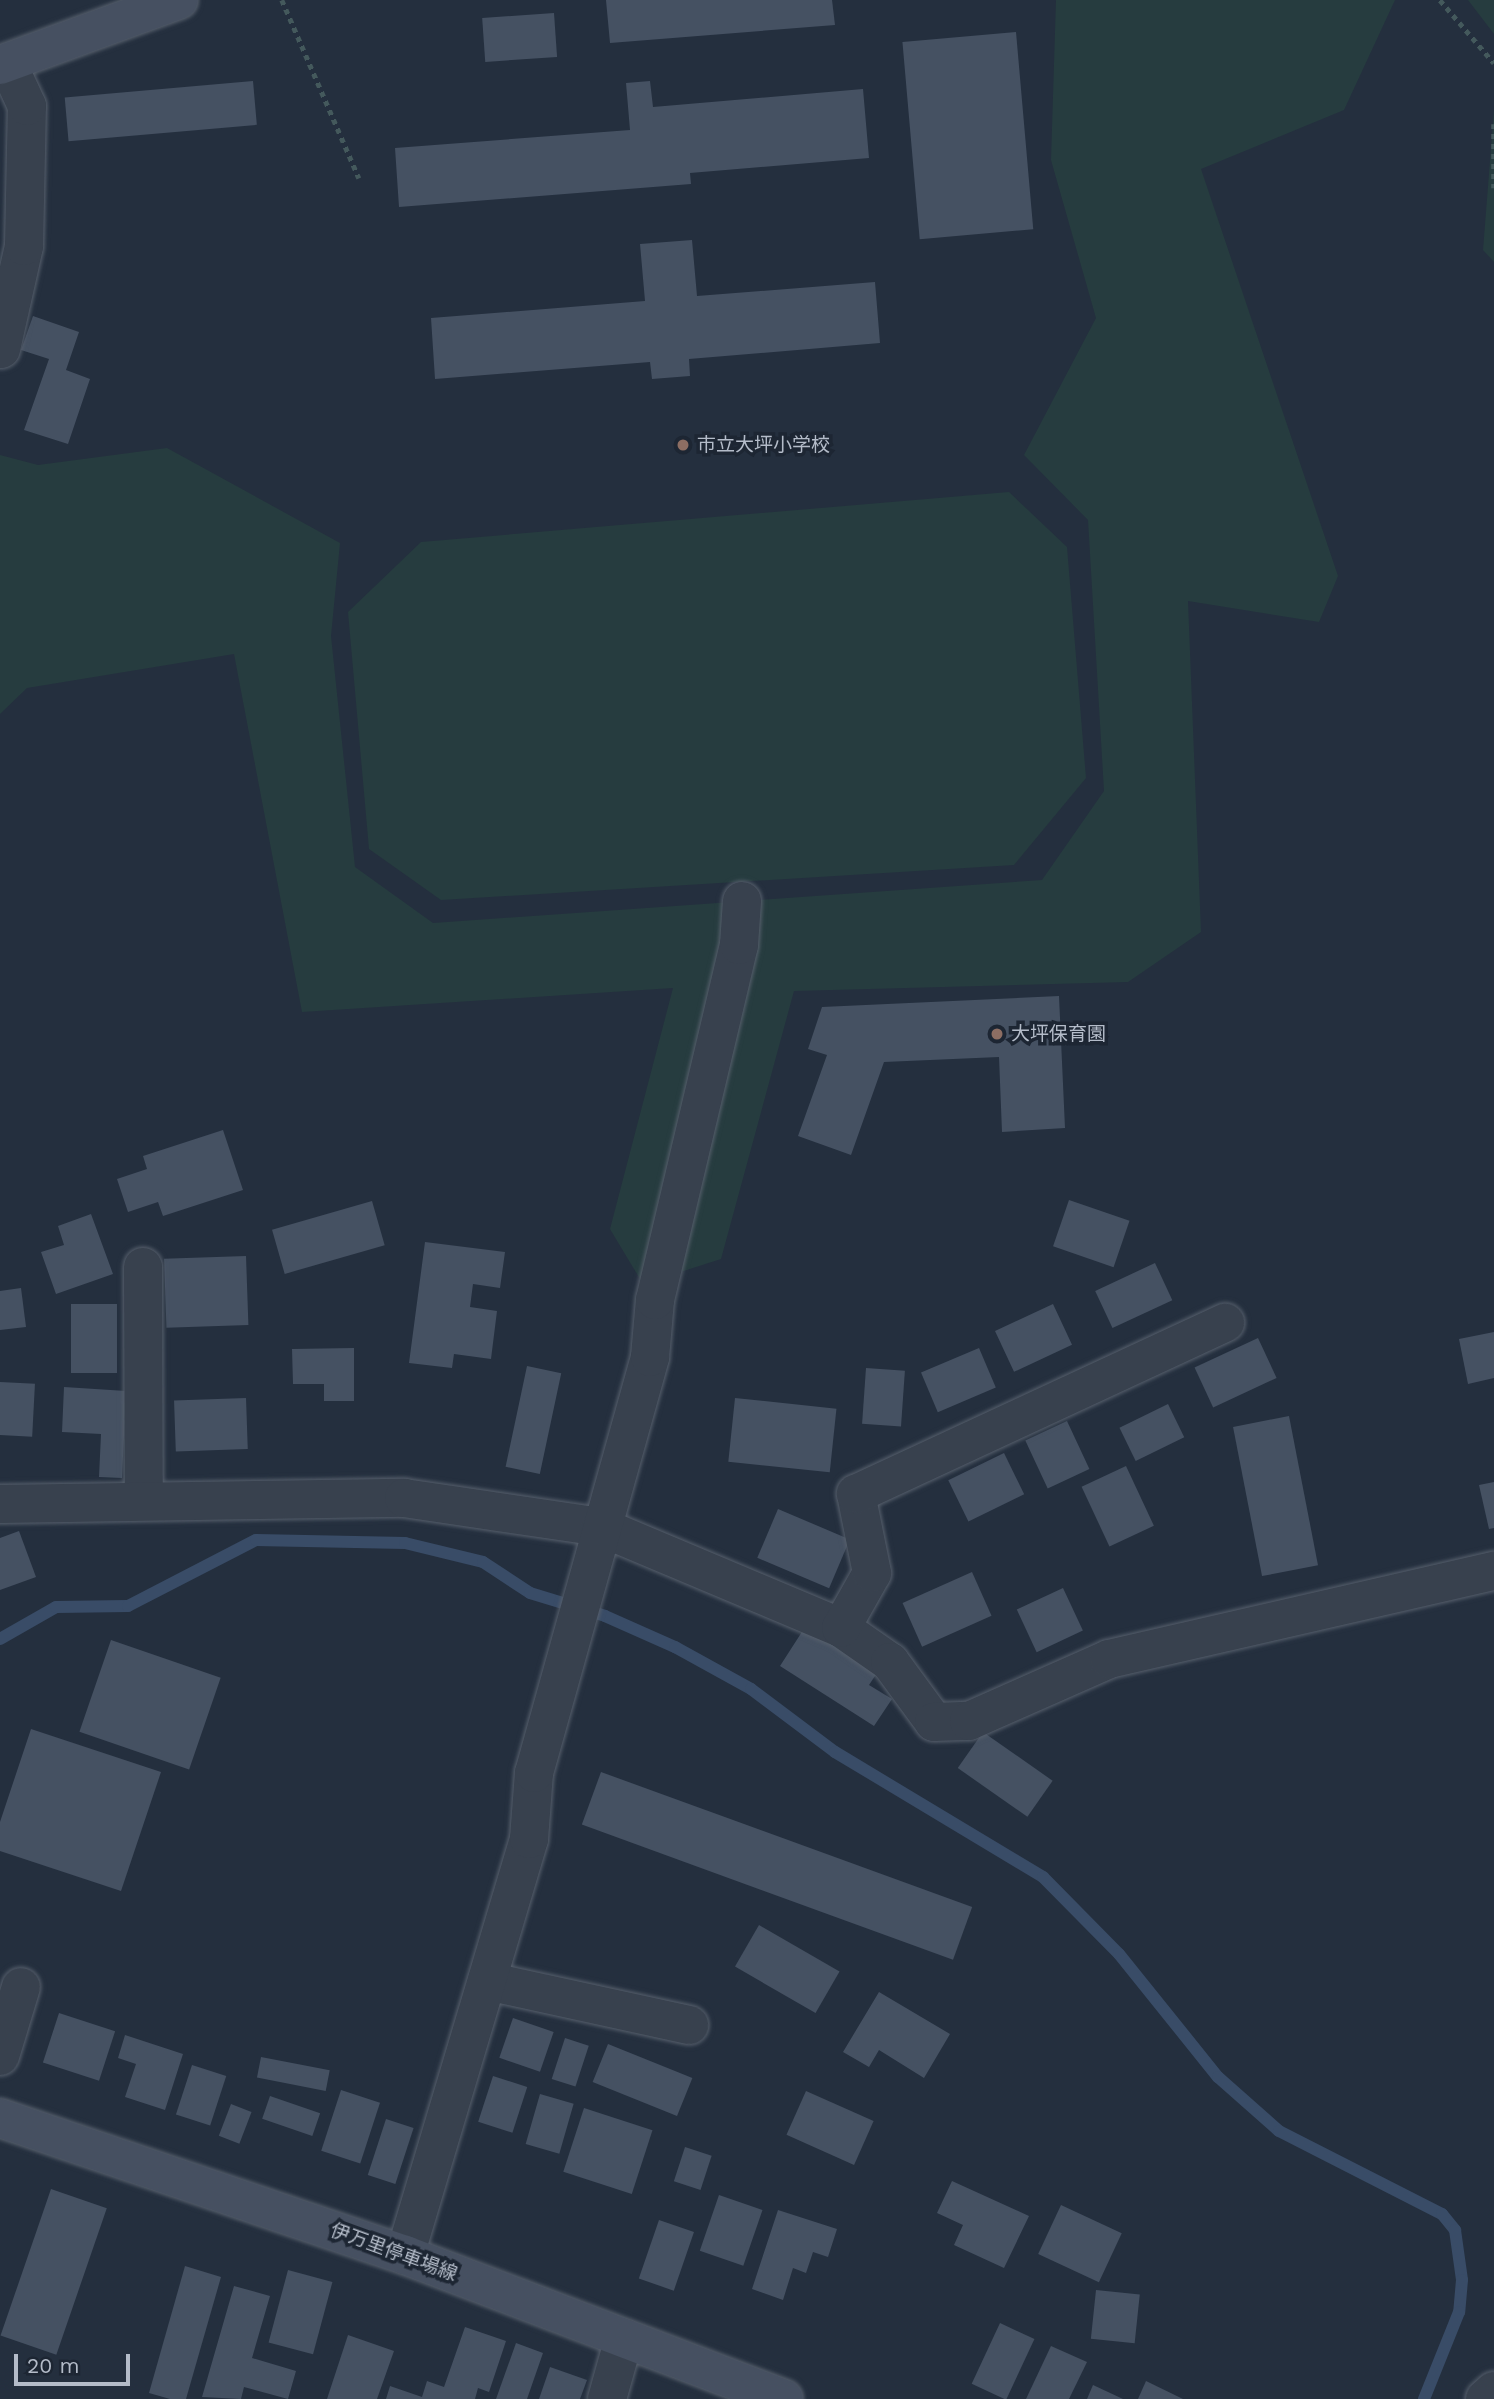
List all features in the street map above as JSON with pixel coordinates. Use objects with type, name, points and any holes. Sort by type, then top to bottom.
[{"type":"main road","points":[[4,64],[179,0]]},
{"type":"main road","name":"伊万里停車場線","points":[[0,2118],[405,2255],[784,2399]]},
{"type":"street","points":[[1,349],[24,233],[27,106],[4,64]]},
{"type":"street","points":[[405,2255],[530,1839],[534,1773],[650,1357],[655,1300],[739,945],[742,901]]},
{"type":"street","points":[[143,1267],[144,1499]]},
{"type":"street","points":[[841,1628],[872,1573],[856,1494],[1225,1323]]},
{"type":"street","points":[[0,1504],[144,1499],[404,1498],[596,1543],[841,1628],[890,1662],[934,1722],[969,1721],[1109,1659],[1494,1571]]},
{"type":"street","points":[[487,1981],[689,2025]]},
{"type":"street","points":[[0,2056],[21,1987]]},
{"type":"street","points":[[607,2399],[624,2338]]},
{"type":"street","points":[[1485,2399],[1494,2391]]},
{"type":"path","points":[[282,0],[359,178]]},
{"type":"path","points":[[1440,0],[1494,63]]},
{"type":"path","points":[[1494,124],[1494,188]]},
{"type":"green space","points":[[1056,0],[1395,0],[1344,110],[1201,169],[1338,576],[1319,622],[1188,601],[1201,932],[1128,982],[794,991],[721,1259],[643,1284],[610,1229],[673,988],[302,1012],[234,654],[27,688],[0,714],[0,455],[38,465],[167,448],[340,543],[331,636],[355,867],[433,923],[1042,880],[1104,791],[1088,520],[1024,455],[1096,318],[1051,160]]},
{"type":"green space","points":[[1468,0],[1494,0],[1494,34]]},
{"type":"green space","points":[[1494,110],[1494,262],[1483,250]]},
{"type":"green space","points":[[1009,492],[1067,547],[1086,778],[1014,865],[441,900],[369,849],[348,612],[421,542]]},
{"type":"building","points":[[606,0],[832,0],[835,25],[610,43]]},
{"type":"building","points":[[554,13],[557,57],[485,62],[482,18]]},
{"type":"building","points":[[1016,32],[1033,229],[920,239],[902,42]]},
{"type":"building","points":[[253,81],[257,125],[69,141],[65,97]]},
{"type":"building","points":[[650,81],[653,107],[863,89],[869,158],[690,173],[691,184],[399,207],[395,148],[630,130],[626,83]]},
{"type":"building","points":[[692,240],[697,296],[875,282],[880,343],[689,359],[690,376],[652,379],[650,362],[435,379],[431,318],[645,301],[640,244]]},
{"type":"building","points":[[33,316],[79,332],[66,370],[90,379],[68,444],[24,430],[49,359],[21,350]]},
{"type":"building","points":[[1059,996],[1065,1128],[1002,1132],[999,1057],[884,1062],[851,1155],[798,1136],[827,1055],[808,1049],[822,1007]]},
{"type":"building","points":[[223,1130],[243,1190],[163,1216],[158,1202],[128,1212],[117,1179],[147,1169],[143,1156]]},
{"type":"building","points":[[1069,1200],[1130,1221],[1114,1267],[1053,1246]]},
{"type":"building","points":[[372,1201],[385,1245],[285,1274],[272,1230]]},
{"type":"building","points":[[91,1214],[113,1274],[56,1294],[41,1252],[64,1245],[58,1226]]},
{"type":"building","points":[[425,1242],[505,1252],[500,1288],[473,1284],[470,1307],[497,1311],[491,1359],[454,1354],[452,1368],[409,1363]]},
{"type":"building","points":[[246,1256],[248,1325],[166,1328],[164,1259]]},
{"type":"building","points":[[1155,1263],[1172,1300],[1113,1328],[1095,1291]]},
{"type":"building","points":[[21,1288],[26,1327],[0,1330],[0,1291]]},
{"type":"building","points":[[71,1304],[117,1304],[117,1373],[71,1373]]},
{"type":"building","points":[[1053,1304],[1072,1345],[1014,1372],[995,1331]]},
{"type":"building","points":[[1494,1332],[1494,1378],[1468,1384],[1459,1339]]},
{"type":"building","points":[[1258,1338],[1277,1378],[1213,1407],[1195,1368]]},
{"type":"building","points":[[354,1348],[354,1401],[324,1401],[324,1384],[293,1384],[292,1349]]},
{"type":"building","points":[[979,1348],[996,1388],[938,1412],[921,1373]]},
{"type":"building","points":[[527,1366],[561,1373],[540,1474],[506,1467]]},
{"type":"building","points":[[866,1368],[905,1371],[901,1427],[862,1424]]},
{"type":"building","points":[[0,1382],[35,1384],[32,1437],[0,1435]]},
{"type":"building","points":[[64,1387],[126,1391],[122,1478],[99,1477],[101,1434],[62,1432]]},
{"type":"building","points":[[246,1398],[248,1449],[176,1451],[174,1401]]},
{"type":"building","points":[[735,1398],[836,1409],[830,1472],[728,1462]]},
{"type":"building","points":[[1168,1404],[1184,1437],[1136,1461],[1119,1428]]},
{"type":"building","points":[[1289,1416],[1318,1565],[1262,1576],[1233,1427]]},
{"type":"building","points":[[1067,1421],[1089,1469],[1048,1488],[1025,1440]]},
{"type":"building","points":[[1004,1453],[1024,1494],[968,1522],[948,1480]]},
{"type":"building","points":[[1126,1466],[1154,1526],[1109,1547],[1082,1487]]},
{"type":"building","points":[[1494,1482],[1494,1528],[1489,1529],[1479,1485]]},
{"type":"building","points":[[778,1509],[850,1539],[829,1588],[757,1558]]},
{"type":"building","points":[[19,1531],[36,1577],[0,1590],[0,1538]]},
{"type":"building","points":[[972,1572],[992,1616],[922,1647],[903,1603]]},
{"type":"building","points":[[1063,1588],[1083,1631],[1037,1652],[1017,1610]]},
{"type":"building","points":[[807,1624],[879,1670],[869,1685],[892,1699],[874,1726],[780,1666]]},
{"type":"building","points":[[111,1640],[221,1678],[189,1769],[79,1732]]},
{"type":"building","points":[[31,1729],[161,1772],[121,1891],[0,1851],[0,1822]]},
{"type":"building","points":[[983,1732],[1053,1781],[1027,1817],[958,1768]]},
{"type":"building","points":[[601,1772],[972,1907],[953,1960],[582,1825]]},
{"type":"building","points":[[759,1925],[840,1972],[816,2013],[735,1967]]},
{"type":"building","points":[[879,1992],[950,2034],[924,2078],[879,2050],[869,2067],[843,2052]]},
{"type":"building","points":[[59,2013],[115,2031],[99,2081],[43,2062]]},
{"type":"building","points":[[513,2018],[554,2032],[540,2072],[499,2058]]},
{"type":"building","points":[[125,2035],[183,2054],[165,2110],[125,2097],[136,2064],[118,2058]]},
{"type":"building","points":[[565,2038],[589,2046],[575,2087],[552,2079]]},
{"type":"building","points":[[608,2044],[692,2078],[677,2116],[593,2082]]},
{"type":"building","points":[[261,2057],[330,2070],[326,2091],[257,2078]]},
{"type":"building","points":[[192,2065],[226,2076],[210,2126],[176,2114]]},
{"type":"building","points":[[493,2076],[527,2087],[512,2133],[478,2122]]},
{"type":"building","points":[[341,2090],[380,2103],[360,2164],[321,2151]]},
{"type":"building","points":[[806,2091],[874,2121],[854,2165],[786,2135]]},
{"type":"building","points":[[540,2094],[574,2104],[559,2154],[526,2144]]},
{"type":"building","points":[[270,2096],[320,2113],[312,2136],[262,2119]]},
{"type":"building","points":[[231,2104],[252,2112],[239,2144],[219,2136]]},
{"type":"building","points":[[584,2108],[652,2130],[632,2194],[563,2172]]},
{"type":"building","points":[[386,2119],[414,2128],[395,2184],[368,2175]]},
{"type":"building","points":[[685,2147],[712,2156],[701,2190],[674,2181]]},
{"type":"building","points":[[952,2181],[1029,2216],[1004,2268],[954,2245],[963,2225],[937,2213]]},
{"type":"building","points":[[51,2189],[107,2208],[56,2355],[1,2336]]},
{"type":"building","points":[[719,2195],[762,2210],[743,2266],[700,2251]]},
{"type":"building","points":[[1061,2205],[1122,2233],[1099,2282],[1038,2254]]},
{"type":"building","points":[[778,2210],[837,2229],[828,2257],[813,2252],[806,2273],[793,2268],[783,2300],[752,2289]]},
{"type":"building","points":[[659,2220],[694,2232],[674,2291],[639,2279]]},
{"type":"building","points":[[185,2266],[221,2277],[186,2399],[170,2399],[149,2393]]},
{"type":"building","points":[[288,2270],[332,2282],[313,2354],[269,2342]]},
{"type":"building","points":[[234,2286],[270,2296],[252,2358],[296,2371],[288,2399],[244,2387],[241,2399],[202,2397]]},
{"type":"building","points":[[1096,2290],[1140,2295],[1135,2343],[1091,2339]]},
{"type":"building","points":[[1000,2323],[1034,2339],[1006,2399],[972,2384]]},
{"type":"building","points":[[465,2327],[506,2341],[489,2392],[478,2388],[475,2399],[386,2399],[390,2386],[422,2397],[427,2381],[444,2387]]},
{"type":"building","points":[[348,2335],[394,2351],[377,2399],[327,2399]]},
{"type":"building","points":[[516,2343],[543,2353],[527,2399],[496,2399]]},
{"type":"building","points":[[1051,2346],[1087,2362],[1069,2399],[1026,2399]]},
{"type":"building","points":[[550,2367],[587,2380],[580,2399],[539,2399]]},
{"type":"building","points":[[1146,2381],[1183,2399],[1138,2399]]},
{"type":"building","points":[[1093,2385],[1123,2399],[1087,2399]]},
{"type":"waterway","points":[[0,1639],[56,1607],[128,1606],[256,1540],[405,1543],[483,1562],[530,1593],[605,1616],[675,1647],[751,1689],[835,1752],[1043,1877],[1119,1954],[1218,2077],[1279,2131],[1442,2214],[1455,2230],[1462,2280],[1459,2312],[1424,2399]]},
{"type":"place","name":"市立大坪小学校","points":[[683,445]]},
{"type":"place","name":"大坪保育園","points":[[997,1034]]}]
